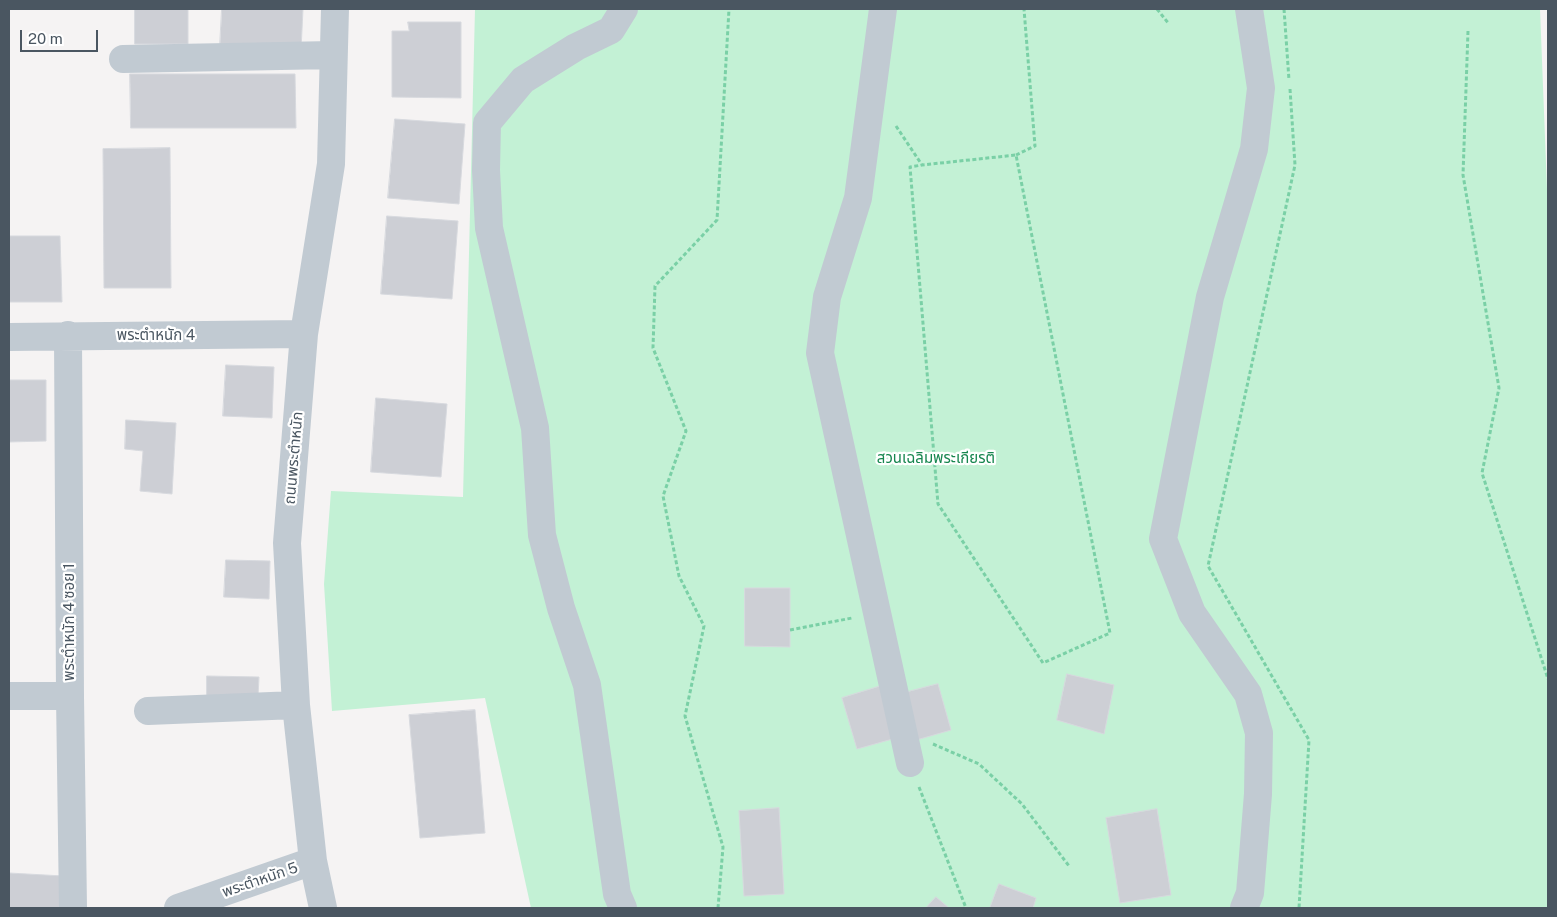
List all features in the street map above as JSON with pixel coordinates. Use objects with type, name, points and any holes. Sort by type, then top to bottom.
[{"type":"street","name":"ถนนพระตำหนัก","points":[[323,908],[313,861],[296,705],[287,543],[304,334],[331,164],[335,9]]},
{"type":"street","points":[[623,908],[617,894],[587,685],[561,608],[542,535],[535,428],[489,228],[486,170],[488,123],[523,80],[576,47],[611,30],[624,9]]},
{"type":"street","points":[[883,9],[858,198],[827,297],[820,353],[908,754]]},
{"type":"street","points":[[1244,908],[1250,893],[1257,804],[1259,733],[1248,694],[1192,613],[1163,539],[1210,298],[1254,150],[1261,88],[1249,9]]},
{"type":"street","points":[[123,60],[333,55]]},
{"type":"street","name":"พระตำหนัก 4","points":[[9,337],[304,334]]},
{"type":"street","name":"พระตำหนัก 4 ซอย 1","points":[[68,335],[70,696],[74,908]]},
{"type":"street","points":[[9,696],[70,696]]},
{"type":"street","points":[[148,711],[296,705]]},
{"type":"street","name":"พระตำหนัก 5","points":[[178,908],[313,861]]},
{"type":"path","points":[[718,908],[723,847],[685,716],[704,626],[679,576],[663,496],[686,431],[653,348],[655,286],[716,220],[729,9]]},
{"type":"path","points":[[1016,155],[1110,633],[1043,663],[938,504],[910,167],[1016,155],[1035,146],[1024,9]]},
{"type":"path","points":[[1157,9],[1169,24]]},
{"type":"path","points":[[1284,9],[1295,164],[1208,566],[1309,740],[1299,908]]},
{"type":"path","points":[[1468,31],[1463,175],[1499,388],[1482,473],[1548,680]]},
{"type":"path","points":[[873,92],[922,165]]},
{"type":"path","points":[[790,630],[877,613]]},
{"type":"path","points":[[966,908],[908,754],[925,741],[979,764],[1022,804],[1069,866]]},
{"type":"green space","name":"สวนเฉลิมพระเกียรติ","points":[[475,9],[1540,9],[1548,215],[1548,908],[531,908],[485,698],[332,711],[324,584],[331,491],[463,497]]},
{"type":"building","points":[[135,9],[188,9],[188,44],[135,44]]},
{"type":"building","points":[[222,9],[303,9],[301,50],[220,46]]},
{"type":"building","points":[[408,22],[461,22],[461,98],[392,97],[392,31],[409,31]]},
{"type":"building","points":[[130,74],[295,74],[296,128],[131,128]]},
{"type":"building","points":[[395,119],[465,124],[459,204],[388,198]]},
{"type":"building","points":[[170,148],[171,288],[104,288],[103,149]]},
{"type":"building","points":[[387,216],[458,221],[452,299],[381,294]]},
{"type":"building","points":[[9,236],[60,236],[62,302],[9,302]]},
{"type":"building","points":[[226,365],[274,367],[272,418],[223,416]]},
{"type":"building","points":[[9,380],[46,380],[46,441],[9,442]]},
{"type":"building","points":[[376,398],[447,404],[441,477],[371,472]]},
{"type":"building","points":[[126,420],[176,423],[172,494],[140,491],[143,451],[125,449]]},
{"type":"building","points":[[226,560],[270,561],[269,599],[224,597]]},
{"type":"building","points":[[745,588],[790,588],[790,647],[745,646]]},
{"type":"building","points":[[1067,674],[1114,685],[1104,734],[1057,720]]},
{"type":"building","points":[[207,676],[259,677],[258,697],[207,696]]},
{"type":"building","points":[[938,684],[951,730],[913,741],[900,694]]},
{"type":"building","points":[[881,686],[896,738],[857,749],[842,698]]},
{"type":"building","points":[[475,710],[485,833],[420,838],[409,715]]},
{"type":"building","points":[[779,808],[784,894],[744,896],[739,811]]},
{"type":"building","points":[[1157,809],[1171,895],[1120,903],[1106,818]]},
{"type":"building","points":[[9,873],[63,876],[66,908],[9,908]]},
{"type":"building","points":[[999,884],[1036,898],[1033,908],[990,908]]},
{"type":"building","points":[[936,897],[949,908],[926,908]]}]
